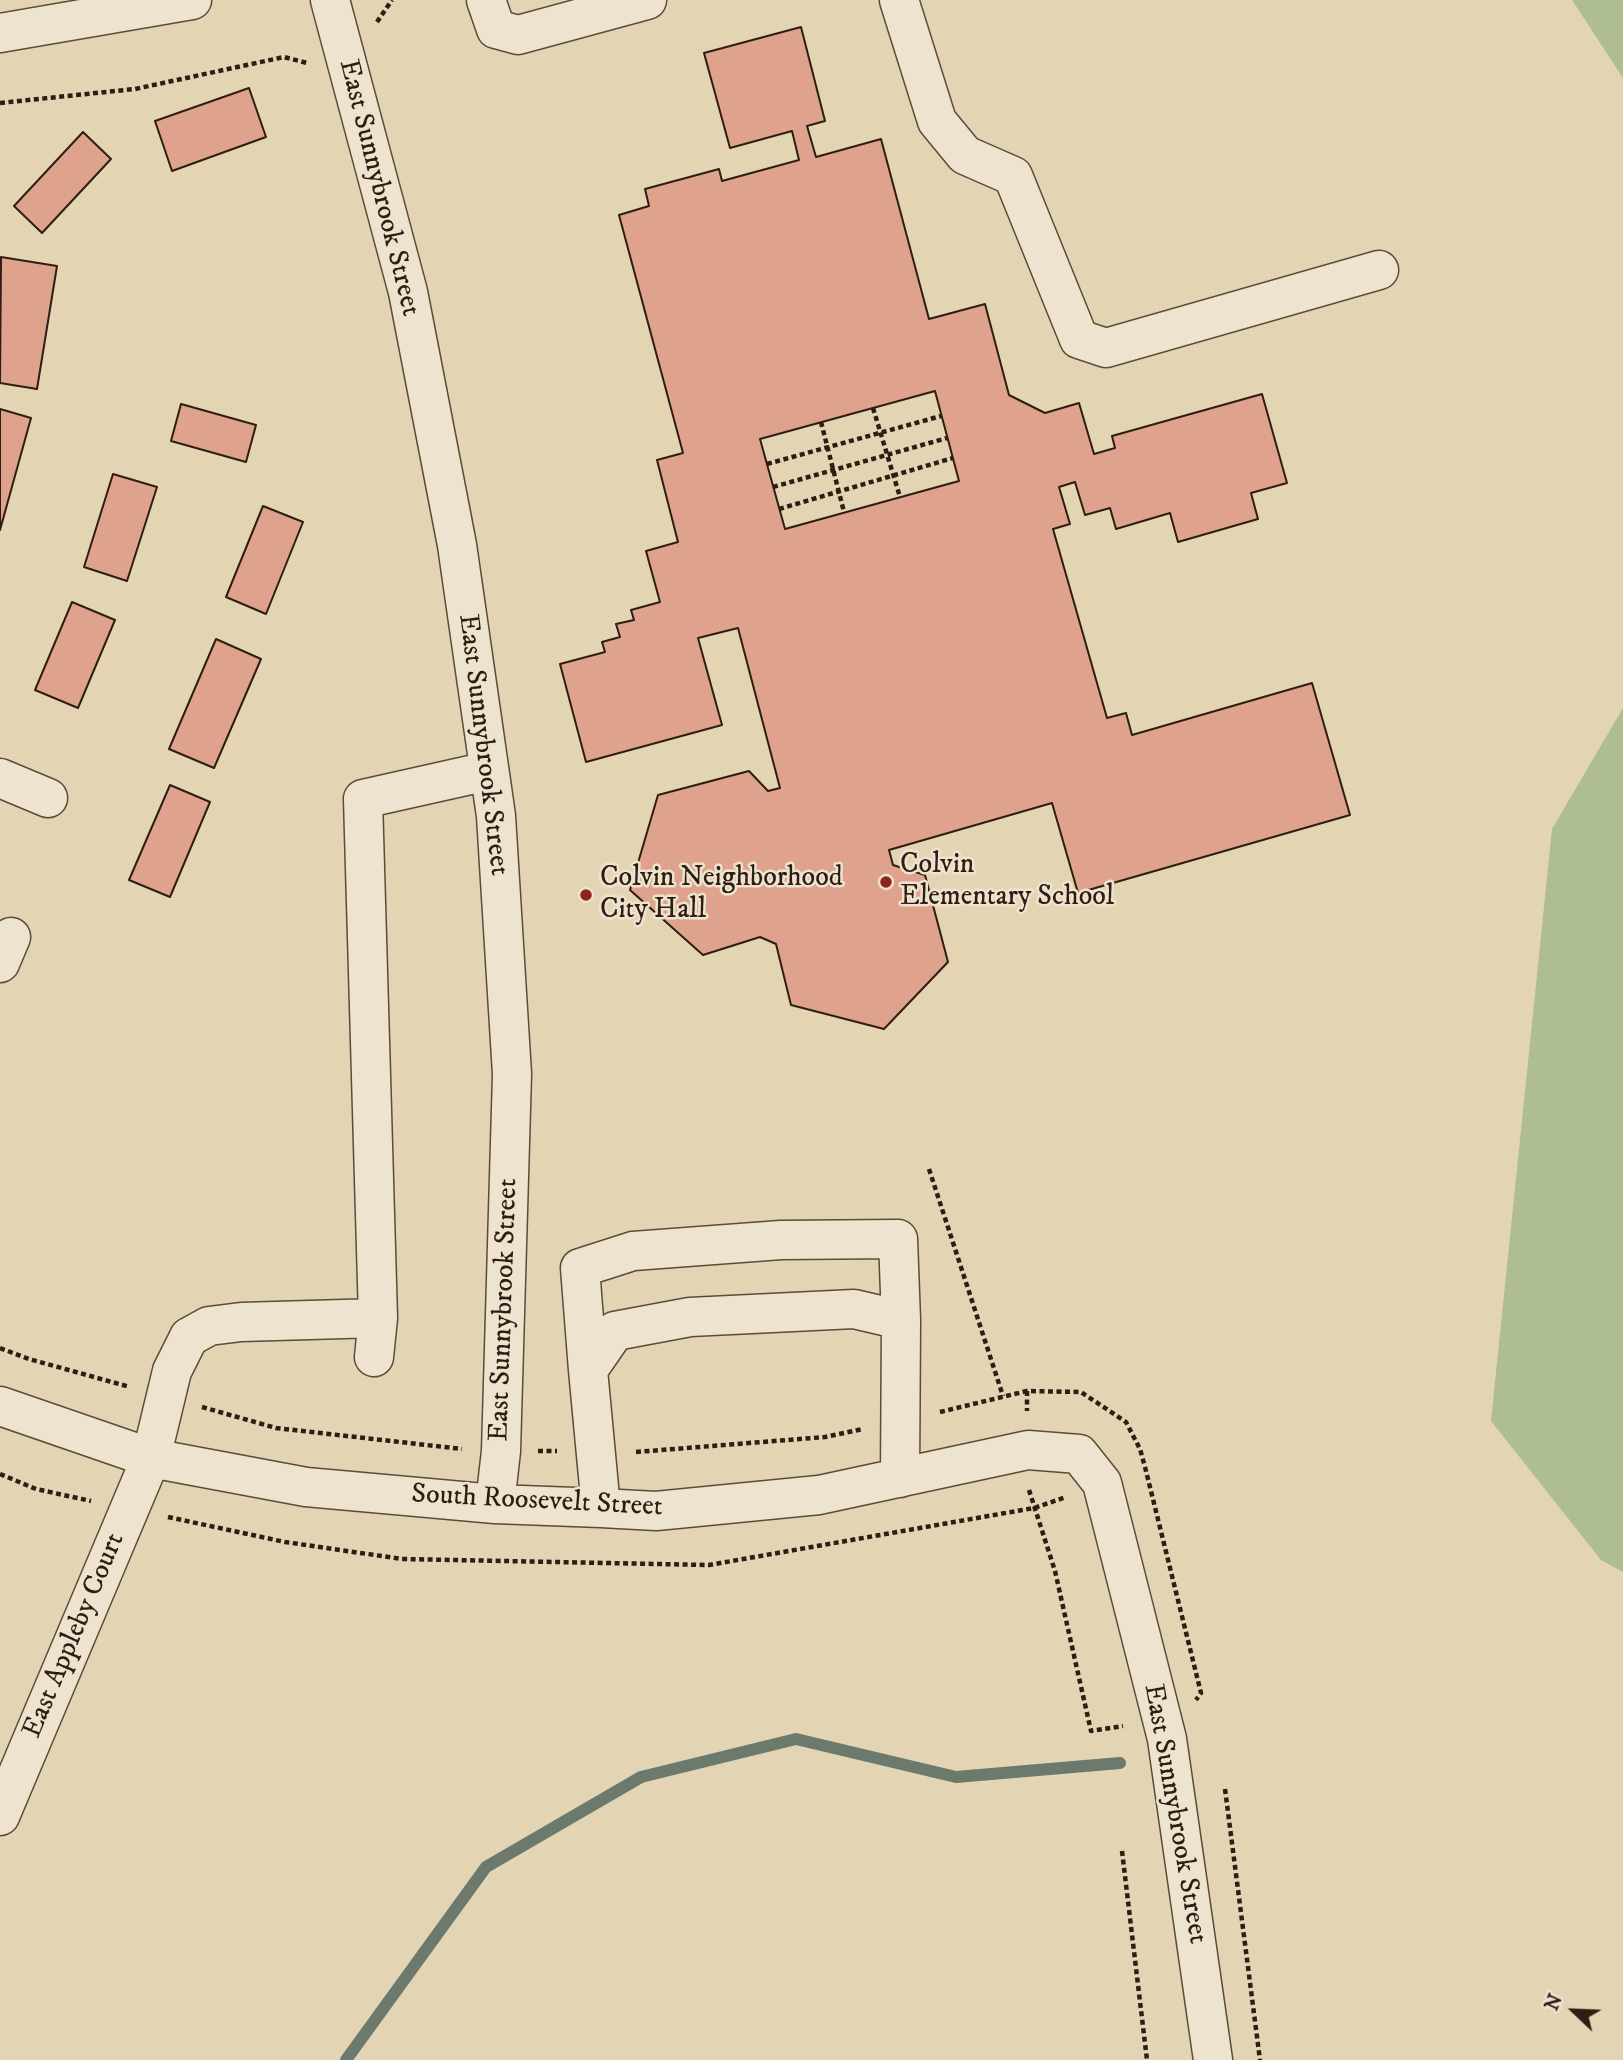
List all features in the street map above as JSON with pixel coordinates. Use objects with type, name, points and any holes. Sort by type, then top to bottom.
[{"type":"street","points":[[0,33],[192,0]]},
{"type":"street","name":"East Sunnybrook Street","points":[[330,0],[408,292],[457,545],[496,816],[512,1074],[501,1439],[495,1504]]},
{"type":"street","points":[[486,0],[496,29],[518,35],[647,0]]},
{"type":"street","points":[[899,0],[937,121],[965,155],[1013,176],[1079,339],[1106,348],[1379,270]]},
{"type":"street","points":[[374,1357],[378,1318],[363,799],[488,771]]},
{"type":"street","points":[[0,778],[48,799]]},
{"type":"street","points":[[601,1508],[580,1268],[633,1251],[781,1240],[898,1240],[901,1478]]},
{"type":"street","points":[[588,1370],[615,1331],[690,1317],[853,1309],[901,1320]]},
{"type":"street","name":"East Appleby Court","points":[[0,1816],[150,1458],[172,1371],[189,1337],[208,1326],[241,1322],[378,1318]]},
{"type":"street","name":"South Roosevelt Street","points":[[0,1406],[150,1458],[306,1487],[495,1504],[656,1511],[805,1496],[1028,1450],[1079,1454]]},
{"type":"street","name":"East Sunnybrook Street","points":[[1079,1454],[1102,1483],[1167,1739],[1213,2060]]},
{"type":"path","points":[[0,103],[135,89],[284,57],[328,69],[382,17],[392,0]]},
{"type":"path","points":[[873,408],[900,497]]},
{"type":"path","points":[[767,464],[941,416]]},
{"type":"path","points":[[821,422],[844,512]]},
{"type":"path","points":[[773,486],[947,438]]},
{"type":"path","points":[[779,509],[953,458]]},
{"type":"path","points":[[929,1169],[1003,1396]]},
{"type":"path","points":[[1226,1789],[1260,2060]]},
{"type":"path","points":[[1122,1851],[1147,2060]]},
{"type":"green space","points":[[1572,0],[1623,0],[1623,78]]},
{"type":"green space","points":[[1623,708],[1623,1572],[1601,1560],[1491,1421],[1552,829]]},
{"type":"building","points":[[801,27],[825,121],[807,126],[816,157],[881,139],[929,319],[985,304],[1009,395],[1045,413],[1079,403],[1094,454],[1115,448],[1112,436],[1262,394],[1287,483],[1251,493],[1258,519],[1178,542],[1170,513],[1116,529],[1110,508],[1085,515],[1075,482],[1059,487],[1070,524],[1053,529],[1107,718],[1126,713],[1132,735],[1312,683],[1350,815],[1078,893],[1052,803],[889,850],[893,865],[925,875],[948,962],[884,1029],[791,1005],[776,944],[760,937],[703,955],[630,890],[658,795],[749,771],[768,791],[780,788],[738,628],[698,638],[722,725],[586,762],[560,664],[605,652],[602,642],[620,637],[616,624],[634,620],[631,610],[660,602],[646,551],[678,542],[657,460],[683,453],[619,215],[649,206],[645,189],[719,169],[722,181],[799,160],[792,131],[730,148],[704,53]],"holes":[[[935,391],[959,481],[785,529],[760,439]]]},
{"type":"building","points":[[249,88],[266,137],[172,171],[155,121]]},
{"type":"building","points":[[83,132],[111,159],[42,233],[14,206]]},
{"type":"building","points":[[1,257],[57,266],[37,389],[0,383]]},
{"type":"building","points":[[181,404],[256,425],[246,462],[171,441]]},
{"type":"building","points":[[0,409],[31,418],[0,530]]},
{"type":"building","points":[[113,474],[157,487],[127,581],[84,567]]},
{"type":"building","points":[[263,506],[303,522],[266,614],[226,597]]},
{"type":"building","points":[[72,602],[115,620],[78,708],[35,690]]},
{"type":"building","points":[[216,639],[261,659],[214,768],[169,749]]},
{"type":"building","points":[[170,785],[210,802],[170,897],[129,880]]},
{"type":"waterway","points":[[346,2060],[486,1867],[641,1777],[796,1739],[956,1777],[1120,1763]]},
{"type":"place","name":"Colvin Elementary School","points":[[886,882]]},
{"type":"place","name":"Colvin Neighborhood City Hall","points":[[586,895]]}]
